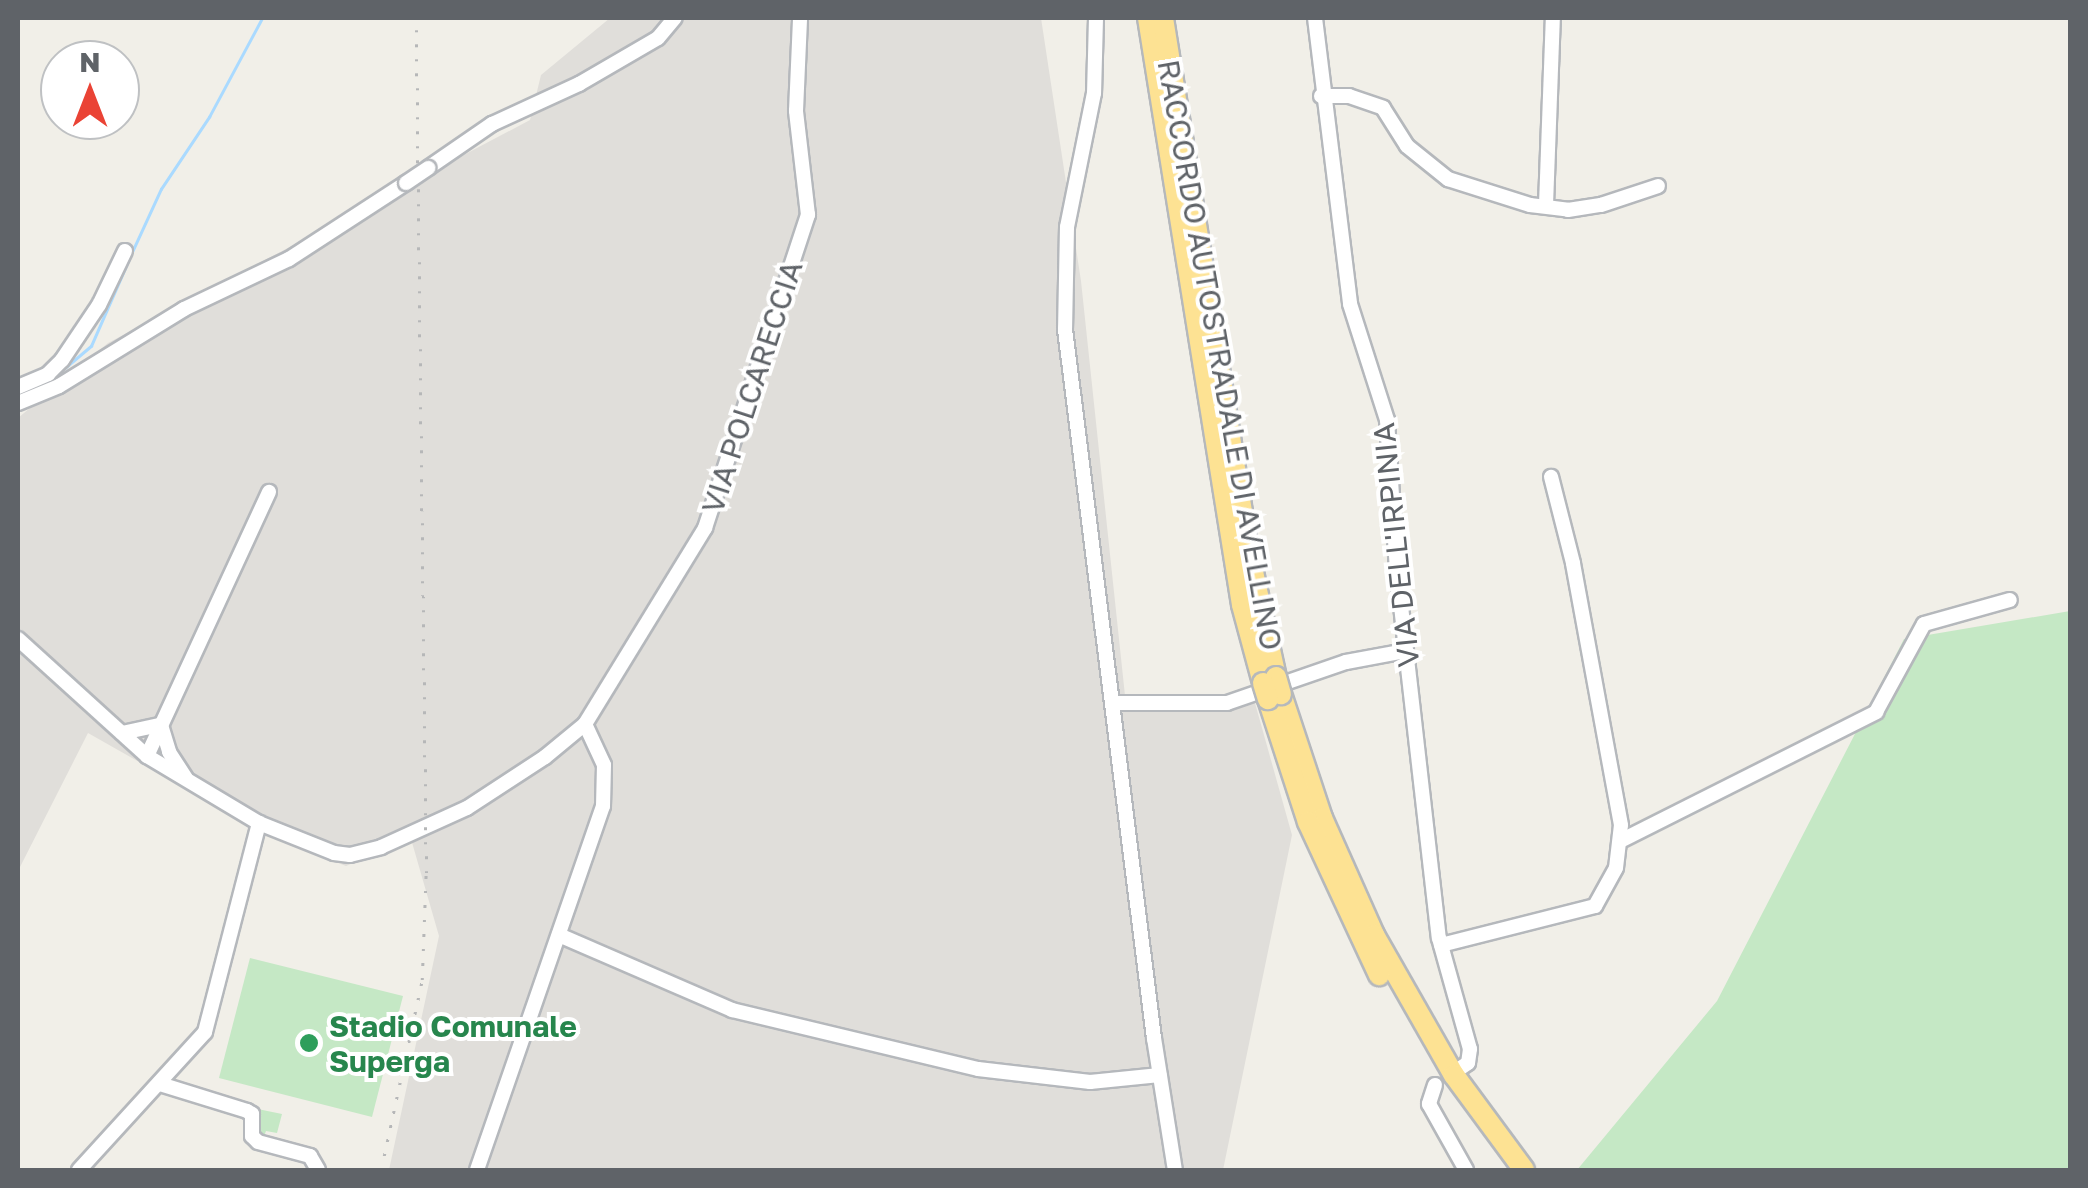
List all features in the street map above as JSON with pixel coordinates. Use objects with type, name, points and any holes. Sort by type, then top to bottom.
[{"type":"highway","name":"RACCORDO AUTOSTRADALE DI AVELLINO","points":[[1148,18],[1242,606],[1318,806],[1374,934],[1454,1075],[1524,1170]]},
{"type":"highway","name":"RACCORDO AUTOSTRADALE DI AVELLINO","points":[[1163,18],[1272,688],[1308,822],[1352,924],[1423,1053],[1506,1170]]},
{"type":"street","points":[[18,404],[59,386],[184,310],[289,259],[492,124],[579,84],[658,38],[675,18]]},
{"type":"street","name":"VIA POLCARECCIA","points":[[585,724],[706,528],[808,215],[796,111],[800,18]]},
{"type":"street","points":[[1096,18],[1094,93],[1067,227],[1065,329],[1175,1170]]},
{"type":"street","name":"VIA DELL'IRPINIA","points":[[1314,18],[1350,304],[1387,420],[1406,651],[1441,945],[1470,1049],[1468,1064],[1459,1069]]},
{"type":"street","points":[[1546,205],[1553,18]]},
{"type":"street","points":[[1321,96],[1350,96],[1382,108],[1407,146],[1448,178],[1530,205],[1568,210],[1601,205],[1658,186]]},
{"type":"street","points":[[18,387],[48,374],[62,360],[99,305],[124,251]]},
{"type":"street","points":[[1441,945],[1594,906],[1616,868],[1615,853],[1620,841],[1574,563],[1551,477]]},
{"type":"street","points":[[148,756],[270,492]]},
{"type":"street","points":[[1620,841],[1876,712],[1924,624],[2010,600]]},
{"type":"street","points":[[18,639],[148,756],[259,823],[350,856],[380,847],[492,794],[585,724],[604,765],[603,806],[476,1170]]},
{"type":"street","points":[[1112,703],[1227,703],[1346,662],[1406,651]]},
{"type":"street","points":[[122,733],[161,724]]},
{"type":"street","points":[[161,724],[169,752],[188,781]]},
{"type":"street","points":[[79,1170],[204,1032],[259,823]]},
{"type":"street","points":[[559,934],[732,1010],[978,1068],[1090,1082],[1160,1075]]},
{"type":"street","points":[[160,1084],[246,1110],[252,1114],[252,1136],[258,1142],[310,1156],[318,1170]]},
{"type":"street","points":[[1435,1086],[1429,1104],[1466,1170]]},
{"type":"shaded area","points":[[610,18],[1041,18],[1081,281],[1126,705],[1220,712],[1255,703],[1292,835],[1223,1170],[389,1170],[439,936],[411,839],[346,866],[275,839],[88,733],[18,871],[18,418],[108,343],[530,120],[541,75]]},
{"type":"green space","points":[[2070,611],[2070,1170],[1577,1170],[1717,1001],[1904,639]]},
{"type":"green space","name":"Stadio Comunale Superga","points":[[250,958],[403,996],[372,1117],[219,1078]]},
{"type":"green space","points":[[253,1108],[282,1114],[277,1133],[266,1131],[263,1139],[259,1135],[260,1120]]},
{"type":"waterway","points":[[132,252],[161,189],[209,117],[262,18]]},
{"type":"waterway","points":[[59,373],[91,346],[129,259]]},
{"type":"railway","points":[[381,1170],[422,980],[426,873],[416,18]]},
{"type":"place","name":"Stadio Comunale Superga","points":[[309,1043]]}]
